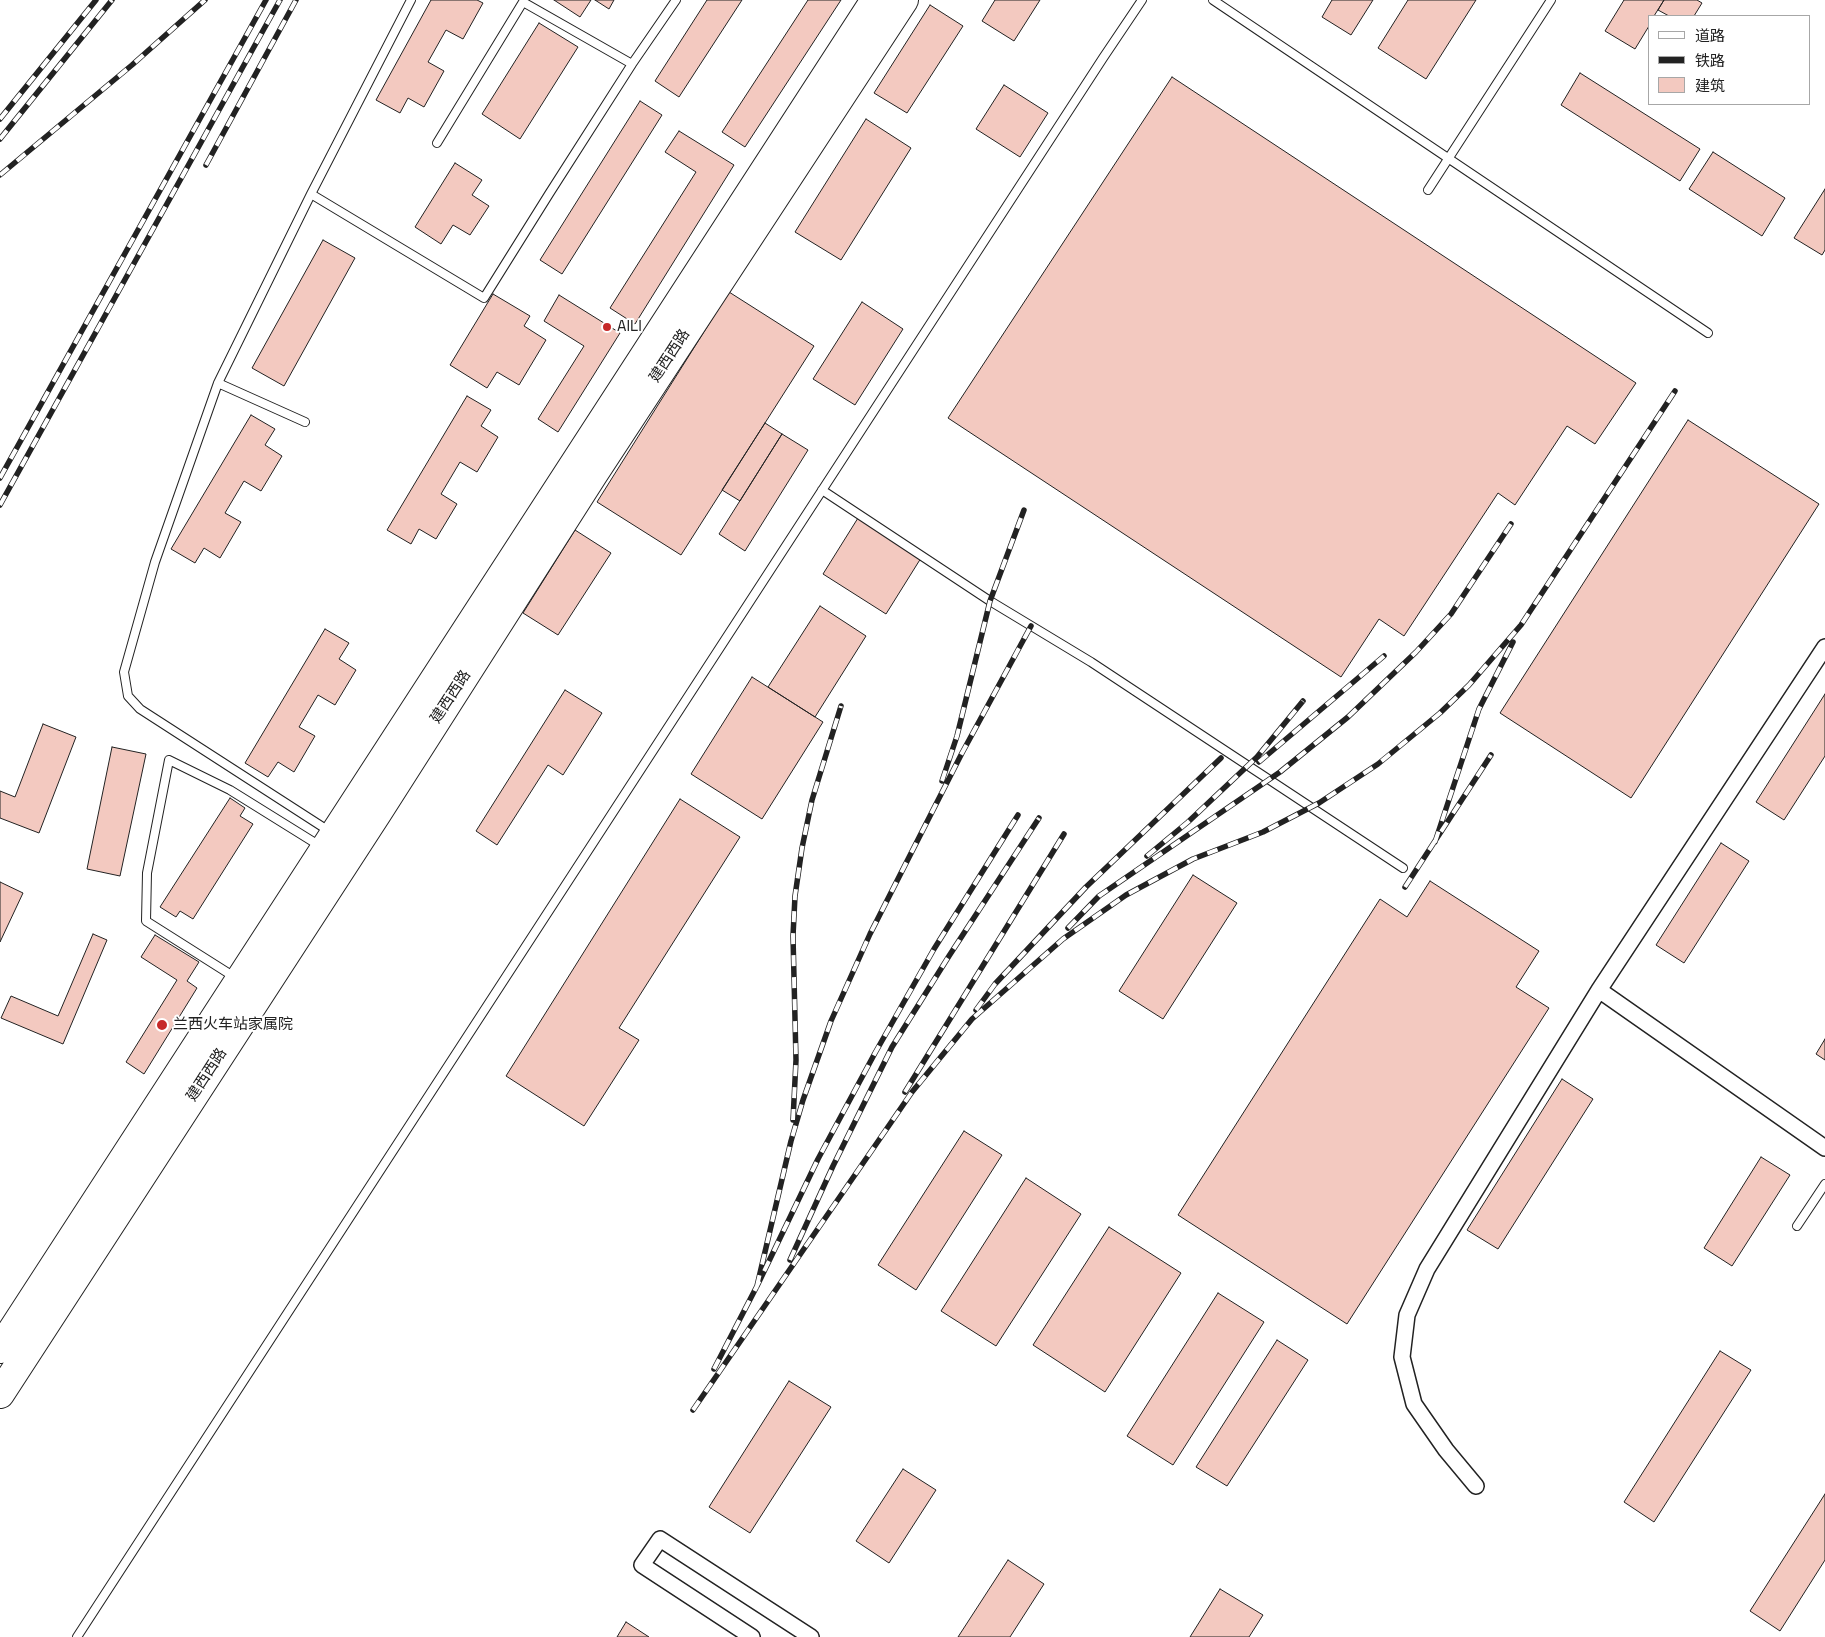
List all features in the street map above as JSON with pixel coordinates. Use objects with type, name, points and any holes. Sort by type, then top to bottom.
[{"type":"highway","name":"建西西路","points":[[0,1349],[875,0]]},
{"type":"highway","name":"建西西路","points":[[0,1394],[378,812],[593,475],[904,0]]},
{"type":"street","points":[[1476,1486],[1446,1450],[1414,1404],[1402,1357],[1407,1315],[1427,1269],[1599,990],[1825,647]]},
{"type":"street","points":[[1599,990],[1824,1146]]},
{"type":"street","points":[[752,1637],[642,1565],[660,1539],[811,1637]]},
{"type":"lane","points":[[329,841],[140,709],[128,696],[124,672],[155,562],[218,383],[311,194],[411,0]]},
{"type":"lane","points":[[311,194],[484,298],[548,194],[676,0]]},
{"type":"lane","points":[[77,1637],[1142,0]]},
{"type":"lane","points":[[1213,0],[1708,333]]},
{"type":"lane","points":[[1428,190],[1551,0]]},
{"type":"lane","points":[[437,142],[523,2],[632,64]]},
{"type":"lane","points":[[218,383],[304,422]]},
{"type":"lane","points":[[822,490],[990,601],[1091,662],[1404,868]]},
{"type":"lane","points":[[239,979],[146,921],[147,873],[169,760],[329,841]]},
{"type":"lane","points":[[1797,1226],[1825,1184]]},
{"type":"building","points":[[431,0],[477,0],[483,3],[463,39],[446,30],[428,62],[444,71],[424,107],[408,98],[400,113],[376,100]]},
{"type":"building","points":[[554,0],[591,0],[580,17]]},
{"type":"building","points":[[595,0],[614,0],[609,9]]},
{"type":"building","points":[[707,0],[742,0],[679,97],[655,81]]},
{"type":"building","points":[[808,0],[841,0],[745,147],[722,132]]},
{"type":"building","points":[[995,0],[1040,0],[1014,41],[982,21]]},
{"type":"building","points":[[1332,0],[1373,0],[1351,35],[1322,17]]},
{"type":"building","points":[[1408,0],[1476,0],[1426,79],[1378,48]]},
{"type":"building","points":[[1624,0],[1664,0],[1655,15],[1648,15],[1648,28],[1635,49],[1605,31]]},
{"type":"building","points":[[1664,0],[1697,0],[1702,3],[1695,15],[1667,15],[1658,10]]},
{"type":"building","points":[[930,5],[963,26],[907,113],[874,93]]},
{"type":"building","points":[[539,23],[578,47],[520,139],[482,114]]},
{"type":"building","points":[[1580,73],[1700,149],[1680,181],[1561,105]]},
{"type":"building","points":[[1172,77],[1636,383],[1595,444],[1567,426],[1515,505],[1498,493],[1404,636],[1379,619],[1341,677],[948,418]]},
{"type":"building","points":[[1004,85],[1048,113],[1020,157],[976,129]]},
{"type":"building","points":[[640,101],[662,115],[562,274],[540,260]]},
{"type":"building","points":[[866,119],[911,148],[841,260],[795,232]]},
{"type":"building","points":[[679,131],[734,165],[635,324],[610,308],[696,172],[665,152]]},
{"type":"building","points":[[1713,152],[1785,198],[1762,236],[1689,189]]},
{"type":"building","points":[[455,163],[482,180],[472,195],[489,206],[470,235],[453,225],[441,244],[415,227]]},
{"type":"building","points":[[1825,189],[1825,250],[1822,255],[1794,238]]},
{"type":"building","points":[[323,240],[355,258],[284,386],[252,368]]},
{"type":"building","points":[[729,292],[814,346],[681,555],[597,502]]},
{"type":"building","points":[[493,294],[530,316],[524,326],[546,340],[519,385],[497,372],[487,388],[450,365]]},
{"type":"building","points":[[559,295],[620,333],[558,432],[538,419],[584,346],[544,321]]},
{"type":"building","points":[[862,302],[903,329],[855,405],[813,379]]},
{"type":"building","points":[[467,396],[491,410],[481,426],[498,437],[477,472],[460,462],[441,494],[457,504],[436,539],[419,529],[411,544],[387,530]]},
{"type":"building","points":[[251,415],[275,429],[265,445],[282,456],[261,491],[244,481],[225,513],[241,522],[220,558],[204,548],[195,563],[171,549]]},
{"type":"building","points":[[1688,420],[1819,504],[1631,798],[1500,713]]},
{"type":"building","points":[[765,423],[782,434],[740,501],[722,490]]},
{"type":"building","points":[[782,434],[808,450],[745,551],[719,534]]},
{"type":"building","points":[[858,518],[921,558],[886,614],[823,574]]},
{"type":"building","points":[[575,530],[611,553],[558,635],[523,613]]},
{"type":"building","points":[[820,606],[866,636],[815,717],[768,687]]},
{"type":"building","points":[[325,629],[349,643],[339,659],[356,670],[335,705],[318,695],[299,727],[315,736],[294,772],[278,762],[268,777],[245,763]]},
{"type":"building","points":[[752,677],[823,722],[762,819],[691,774]]},
{"type":"building","points":[[565,690],[602,713],[563,775],[548,765],[497,845],[476,831]]},
{"type":"building","points":[[1825,694],[1825,756],[1784,820],[1756,802]]},
{"type":"building","points":[[43,724],[76,737],[39,833],[0,818],[0,791],[15,797]]},
{"type":"building","points":[[112,747],[146,754],[120,876],[87,869]]},
{"type":"building","points":[[230,798],[245,808],[240,816],[253,824],[193,919],[180,911],[176,917],[160,907]]},
{"type":"building","points":[[680,799],[740,837],[619,1028],[639,1040],[584,1126],[506,1076]]},
{"type":"building","points":[[1721,843],[1749,861],[1684,963],[1656,945]]},
{"type":"building","points":[[1193,875],[1237,903],[1163,1019],[1119,991]]},
{"type":"building","points":[[1430,881],[1539,951],[1516,987],[1549,1008],[1347,1324],[1178,1215],[1380,899],[1407,917]]},
{"type":"building","points":[[0,882],[23,893],[0,942]]},
{"type":"building","points":[[93,934],[107,940],[63,1044],[1,1018],[11,996],[58,1016]]},
{"type":"building","name":"兰西火车站家属院","points":[[155,935],[199,962],[187,981],[197,988],[144,1074],[126,1062],[177,980],[141,957]]},
{"type":"building","points":[[1825,1039],[1825,1060],[1816,1054]]},
{"type":"building","points":[[1562,1079],[1593,1099],[1498,1249],[1467,1230]]},
{"type":"building","points":[[964,1131],[1002,1155],[916,1290],[878,1265]]},
{"type":"building","points":[[1761,1157],[1790,1175],[1732,1266],[1704,1248]]},
{"type":"building","points":[[1026,1178],[1081,1214],[996,1346],[941,1311]]},
{"type":"building","points":[[1109,1227],[1181,1273],[1105,1392],[1033,1345]]},
{"type":"building","points":[[1218,1293],[1264,1322],[1173,1465],[1127,1436]]},
{"type":"building","points":[[1277,1340],[1308,1360],[1227,1486],[1196,1467]]},
{"type":"building","points":[[1720,1351],[1751,1370],[1654,1522],[1624,1502]]},
{"type":"building","points":[[789,1381],[831,1407],[750,1533],[709,1507]]},
{"type":"building","points":[[903,1469],[936,1490],[889,1563],[856,1541]]},
{"type":"building","points":[[1825,1494],[1825,1560],[1780,1631],[1750,1611]]},
{"type":"building","points":[[1008,1560],[1044,1584],[1010,1637],[958,1637]]},
{"type":"building","points":[[1220,1589],[1263,1615],[1249,1637],[1190,1637]]},
{"type":"building","points":[[626,1622],[649,1637],[617,1637]]},
{"type":"railway","points":[[0,119],[96,0]]},
{"type":"railway","points":[[0,139],[112,0]]},
{"type":"railway","points":[[0,175],[132,65],[205,0]]},
{"type":"railway","points":[[0,478],[266,0]]},
{"type":"railway","points":[[0,505],[280,0]]},
{"type":"railway","points":[[206,165],[296,0]]},
{"type":"railway","points":[[693,1410],[912,1092],[972,1019],[1063,939],[1126,895],[1193,859],[1263,832],[1319,803],[1378,764],[1440,713],[1469,685],[1521,625],[1675,391]]},
{"type":"railway","points":[[942,781],[957,736],[990,601],[1024,510]]},
{"type":"railway","points":[[1068,928],[1099,896],[1280,772],[1348,717],[1416,652],[1451,614],[1511,524]]},
{"type":"railway","points":[[757,1286],[791,1141],[803,1100],[831,1021],[870,934],[962,753],[1031,626]]},
{"type":"railway","points":[[1435,842],[1479,709],[1513,642]]},
{"type":"railway","points":[[1259,762],[1384,656]]},
{"type":"railway","points":[[1147,856],[1188,822],[1257,757],[1303,701]]},
{"type":"railway","points":[[793,1120],[796,1060],[793,936],[795,896],[812,800],[841,706]]},
{"type":"railway","points":[[1405,887],[1491,755]]},
{"type":"railway","points":[[976,1010],[995,984],[1086,887],[1221,758]]},
{"type":"railway","points":[[714,1369],[757,1286],[818,1159],[875,1053],[934,949],[1018,815]]},
{"type":"railway","points":[[790,1260],[833,1166],[892,1047],[1039,818]]},
{"type":"railway","points":[[905,1092],[1064,834]]},
{"type":"place","name":"AILI","points":[[607,327]]},
{"type":"place","name":"兰西火车站家属院","points":[[162,1025]]}]
